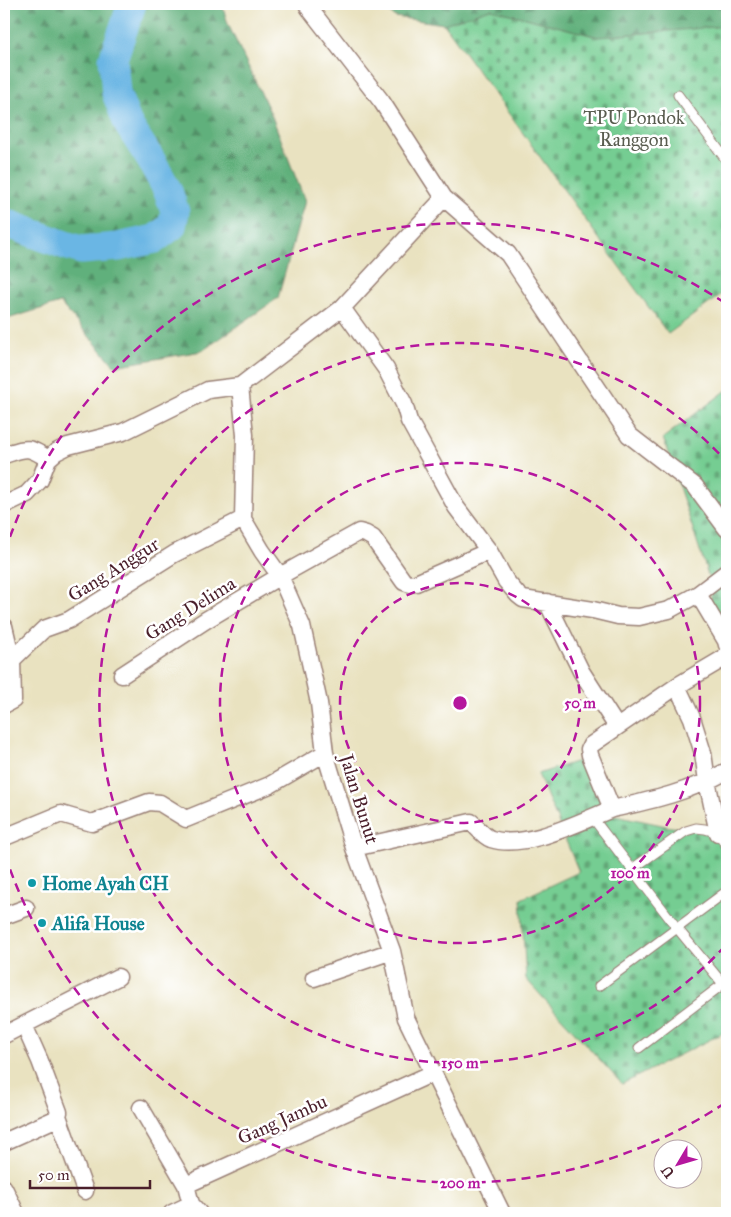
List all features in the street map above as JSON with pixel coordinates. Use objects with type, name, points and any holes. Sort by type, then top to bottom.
[{"type":"street","points":[[307,4],[382,102],[444,198],[508,254],[629,435],[695,486],[727,529]]},
{"type":"street","points":[[4,505],[27,494],[40,480],[48,459],[56,452],[68,446],[123,432],[208,390],[240,386],[342,308],[444,198]]},
{"type":"street","points":[[342,308],[386,369],[404,404],[414,430],[456,506],[489,551],[506,581],[518,595],[523,598],[618,616],[639,617],[669,610],[698,594],[727,572]]},
{"type":"street","points":[[240,386],[245,435],[243,519]]},
{"type":"street","points":[[4,455],[21,449],[34,450],[48,459]]},
{"type":"street","name":"Jalan Bunut","points":[[243,519],[280,576],[302,626],[319,703],[325,753],[354,848],[392,951],[406,1018],[502,1213]]},
{"type":"street","name":"Gang Anggur","points":[[12,660],[44,629],[69,620],[174,554],[243,519]]},
{"type":"street","name":"Gang Delima","points":[[122,675],[206,620],[360,532],[373,538],[404,582],[410,584],[489,551]]},
{"type":"street","points":[[698,594],[727,645]]},
{"type":"street","points":[[547,602],[581,671],[617,727]]},
{"type":"street","points":[[4,626],[12,660],[13,700],[4,705]]},
{"type":"street","points":[[612,809],[594,765],[589,749],[590,745],[677,686],[726,657],[727,653]]},
{"type":"street","points":[[677,686],[692,718],[703,753],[707,781],[723,839]]},
{"type":"street","points":[[4,832],[5,837],[61,814],[92,823],[150,802],[160,803],[186,819],[270,785],[325,753]]},
{"type":"street","points":[[354,848],[471,822],[490,839],[509,841],[546,836],[612,809],[655,800],[681,792],[727,770]]},
{"type":"street","points":[[4,916],[26,908]]},
{"type":"street","points":[[314,978],[392,951]]},
{"type":"street","points":[[4,1035],[118,977]]},
{"type":"street","points":[[24,1025],[58,1109],[58,1116],[85,1190]]},
{"type":"street","name":"Gang Jambu","points":[[186,1185],[432,1073]]},
{"type":"street","points":[[141,1108],[186,1185],[195,1209],[172,1213]]},
{"type":"street","points":[[4,1142],[58,1116]]},
{"type":"street","points":[[4,1188],[10,1209]]},
{"type":"lane","points":[[678,95],[727,161]]},
{"type":"lane","points":[[592,817],[677,928],[725,983],[639,1048]]},
{"type":"lane","points":[[632,869],[686,831],[696,828],[705,829],[723,839]]},
{"type":"lane","points":[[599,986],[727,891]]},
{"type":"green space","points":[[4,4],[222,4],[228,24],[271,114],[305,201],[278,298],[202,351],[115,366],[60,303],[4,320]]},
{"type":"green space","points":[[378,4],[727,4],[727,26],[598,37],[491,9],[444,24],[395,17]]},
{"type":"green space","name":"TPU Pondok Ranggon","points":[[491,9],[598,37],[727,26],[727,300],[722,294],[668,334],[444,24]]},
{"type":"green space","points":[[727,390],[727,639],[709,615],[712,587],[663,438]]},
{"type":"green space","points":[[581,760],[606,813],[671,827],[727,832],[727,1031],[622,1084],[526,979],[521,899],[579,872],[538,774]]},
{"type":"waterway","points":[[4,224],[6,223],[81,250],[118,247],[155,239],[172,226],[175,212],[168,191],[128,124],[116,93],[113,59],[132,4]]},
{"type":"place","name":"Home Ayah CH","points":[[32,883]]},
{"type":"place","name":"Alifa House","points":[[42,923]]}]
